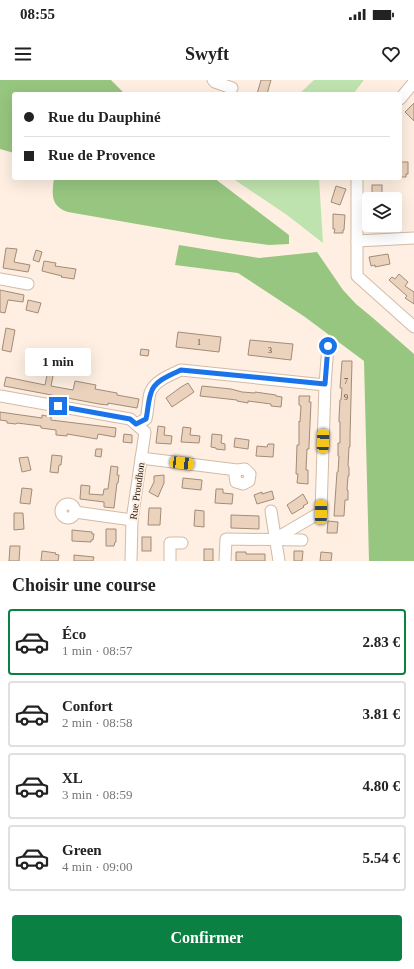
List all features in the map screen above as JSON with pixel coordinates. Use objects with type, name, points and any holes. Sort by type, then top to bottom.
[{"type":"street","points":[[213,80],[232,88]]},
{"type":"street","points":[[402,97],[414,82]]},
{"type":"street","points":[[357,180],[357,276],[414,327]]},
{"type":"street","points":[[357,241],[414,238]]},
{"type":"street","points":[[0,279],[28,284]]},
{"type":"street","points":[[275,539],[321,512],[325,384],[328,346]]},
{"type":"street","points":[[0,396],[130,419],[136,424],[146,419],[151,393],[154,386],[181,370],[325,384]]},
{"type":"street","name":"Rue Proudhon","points":[[130,561],[132,520],[145,432],[136,424]]},
{"type":"street","points":[[141,458],[237,470]]},
{"type":"street","points":[[271,511],[279,561]]},
{"type":"street","points":[[75,512],[132,520]]},
{"type":"street","points":[[225,561],[226,539],[302,540]]},
{"type":"street","points":[[170,561],[170,543],[182,543]]},
{"type":"green space","points":[[0,80],[111,80],[123,92],[12,92],[12,152],[0,149]]},
{"type":"green space","points":[[314,80],[364,80],[355,92],[301,92]]},
{"type":"green space","points":[[54,180],[217,180],[289,235],[289,244],[269,245],[223,239],[68,212],[55,203],[53,189]]},
{"type":"green space","points":[[235,180],[319,180],[323,243],[287,215]]},
{"type":"green space","points":[[179,245],[259,258],[317,252],[343,290],[356,304],[414,354],[414,561],[369,561],[364,361],[305,317],[238,273],[175,265]]},
{"type":"building","points":[[261,80],[271,80],[268,92],[258,92]]},
{"type":"building","points":[[414,103],[414,121],[405,112]]},
{"type":"building","points":[[402,162],[408,162],[408,174],[406,174],[406,177],[402,177]]},
{"type":"building","points":[[372,185],[382,185],[382,192],[372,192]]},
{"type":"building","points":[[336,186],[346,189],[340,205],[331,202]]},
{"type":"building","points":[[333,214],[345,215],[343,233],[334,233],[335,229],[333,229]]},
{"type":"building","points":[[6,248],[17,249],[14,262],[30,265],[28,272],[3,268]]},
{"type":"building","points":[[36,250],[42,252],[39,262],[33,260]]},
{"type":"building","points":[[388,254],[390,264],[375,267],[375,265],[371,266],[369,257]]},
{"type":"building","points":[[44,261],[56,263],[55,266],[76,269],[74,279],[61,277],[62,276],[42,271]]},
{"type":"building","points":[[399,274],[408,282],[405,286],[414,292],[414,304],[405,298],[407,296],[389,280],[392,277],[395,279]]},
{"type":"building","points":[[0,290],[24,295],[23,302],[8,300],[5,313],[0,312]]},
{"type":"building","points":[[28,300],[41,303],[38,313],[26,310]]},
{"type":"building","points":[[6,328],[15,330],[11,352],[2,350]]},
{"type":"building","points":[[178,332],[221,337],[219,352],[176,347]]},
{"type":"building","points":[[250,340],[293,344],[291,360],[248,355]]},
{"type":"building","points":[[141,349],[149,350],[148,356],[140,355]]},
{"type":"building","points":[[342,361],[352,361],[350,447],[348,466],[349,476],[347,490],[348,500],[345,500],[344,516],[334,516],[339,456],[338,443],[340,443],[339,418],[342,388],[340,388]]},
{"type":"building","points":[[48,370],[54,371],[51,386],[73,390],[75,381],[96,385],[95,389],[139,399],[137,408],[108,403],[108,405],[99,404],[4,386],[6,377],[45,385]]},
{"type":"building","points":[[188,383],[194,392],[172,407],[166,398]]},
{"type":"building","points":[[202,386],[276,395],[282,397],[281,407],[271,406],[271,404],[248,401],[248,403],[237,400],[200,396]]},
{"type":"building","points":[[299,396],[310,396],[309,402],[311,402],[309,449],[307,449],[306,470],[308,470],[308,484],[297,483],[298,474],[296,474],[301,406],[299,405]]},
{"type":"building","points":[[0,412],[42,418],[42,415],[51,417],[51,420],[116,428],[115,437],[98,434],[97,439],[67,434],[67,436],[56,435],[56,430],[41,428],[41,426],[7,423],[7,421],[0,420]]},
{"type":"building","points":[[158,426],[165,427],[164,435],[172,436],[171,444],[156,443]]},
{"type":"building","points":[[183,427],[191,428],[190,435],[200,436],[199,443],[181,442]]},
{"type":"building","points":[[124,434],[132,435],[132,443],[123,442]]},
{"type":"building","points":[[212,434],[222,435],[221,443],[225,444],[225,450],[211,447]]},
{"type":"building","points":[[235,438],[249,440],[248,449],[234,447]]},
{"type":"building","points":[[268,444],[274,444],[273,457],[256,456],[257,446],[267,447]]},
{"type":"building","points":[[96,449],[102,449],[101,457],[95,456]]},
{"type":"building","points":[[52,455],[62,456],[58,473],[50,472]]},
{"type":"building","points":[[28,457],[31,470],[22,472],[19,458]]},
{"type":"building","points":[[111,466],[118,467],[117,475],[119,475],[114,508],[104,507],[104,502],[80,499],[81,485],[90,486],[89,494],[103,495],[104,489],[108,489]]},
{"type":"building","points":[[164,475],[164,483],[158,497],[149,492],[154,482],[154,476]]},
{"type":"building","points":[[183,478],[202,480],[201,490],[182,488]]},
{"type":"building","points":[[22,488],[32,489],[30,504],[20,503]]},
{"type":"building","points":[[216,489],[223,489],[223,493],[233,494],[232,504],[215,503]]},
{"type":"building","points":[[272,491],[274,499],[257,504],[254,495]]},
{"type":"building","points":[[303,494],[308,503],[292,514],[287,505]]},
{"type":"building","points":[[149,508],[161,508],[160,525],[148,525]]},
{"type":"building","points":[[195,510],[204,511],[204,527],[194,526]]},
{"type":"building","points":[[14,513],[23,513],[24,529],[14,530]]},
{"type":"building","points":[[231,515],[259,516],[259,529],[231,528]]},
{"type":"building","points":[[328,521],[338,522],[337,533],[327,533]]},
{"type":"building","points":[[106,529],[116,529],[116,542],[114,546],[106,546]]},
{"type":"building","points":[[72,530],[92,532],[92,534],[94,534],[93,540],[91,540],[91,542],[72,541]]},
{"type":"building","points":[[142,537],[151,537],[151,551],[142,551]]},
{"type":"building","points":[[10,546],[20,546],[19,561],[9,561]]},
{"type":"building","points":[[204,549],[213,549],[213,561],[204,561]]},
{"type":"building","points":[[42,551],[56,553],[55,554],[59,555],[58,561],[41,561]]},
{"type":"building","points":[[294,551],[303,551],[302,561],[294,561]]},
{"type":"building","points":[[236,552],[246,552],[246,554],[265,554],[265,561],[236,561]]},
{"type":"building","points":[[321,552],[332,553],[331,561],[320,561]]},
{"type":"building","points":[[74,555],[94,557],[93,561],[74,561]]},
{"type":"route","points":[[58,406],[130,419],[136,424],[146,419],[151,393],[154,386],[181,370],[325,384],[328,346]]}]
